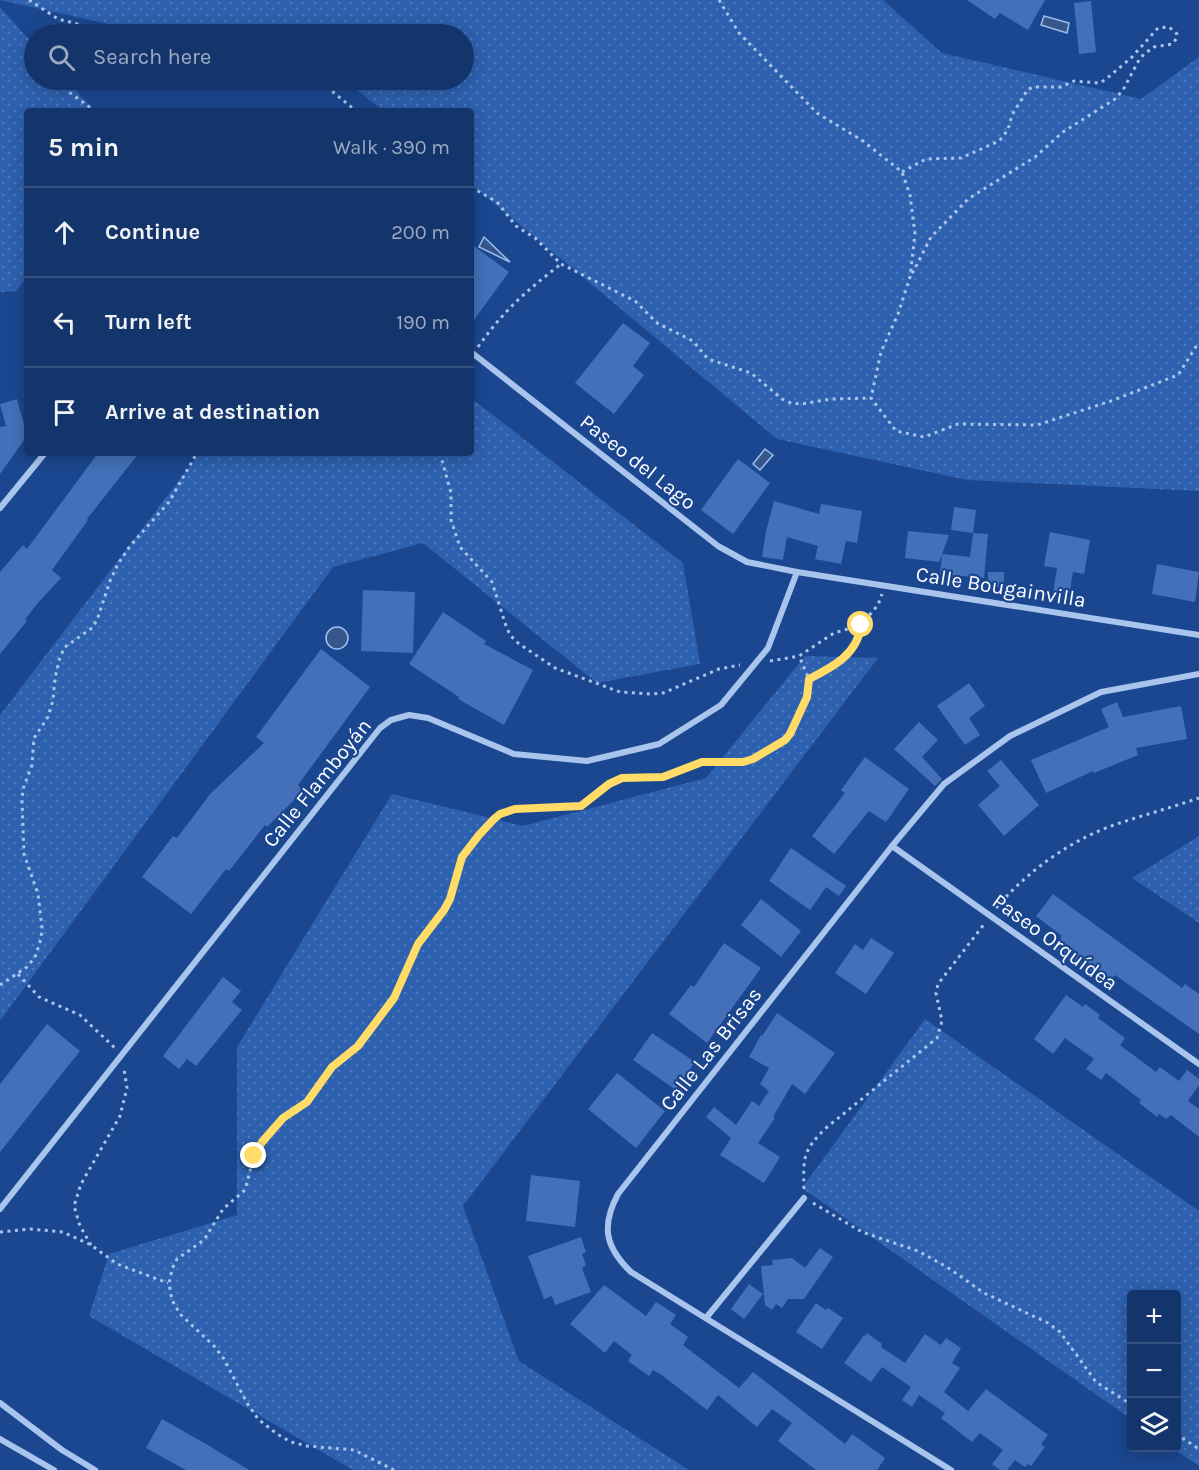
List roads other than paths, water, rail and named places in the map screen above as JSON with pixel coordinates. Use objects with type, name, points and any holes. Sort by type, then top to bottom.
[{"type":"street","name":"Paseo del Lago","points":[[474,355],[718,546],[747,562],[797,572]]},
{"type":"street","points":[[0,508],[43,456]]},
{"type":"street","name":"Calle Bougainvilla","points":[[797,572],[1199,635]]},
{"type":"street","name":"Calle Flamboyán","points":[[0,1209],[380,728],[391,720],[408,715],[428,718],[514,754],[587,761],[659,744],[721,705],[768,648],[797,572]]},
{"type":"street","name":"Calle Las Brisas","points":[[951,1470],[631,1272],[618,1260],[610,1244],[607,1227],[610,1209],[618,1194],[892,846],[944,784],[1010,736],[1101,692],[1199,674]]},
{"type":"street","name":"Paseo Orquídea","points":[[892,846],[1199,1064]]},
{"type":"street","points":[[706,1318],[804,1198]]},
{"type":"street","points":[[0,1403],[62,1450],[95,1470]]},
{"type":"street","points":[[0,1439],[54,1470]]}]
